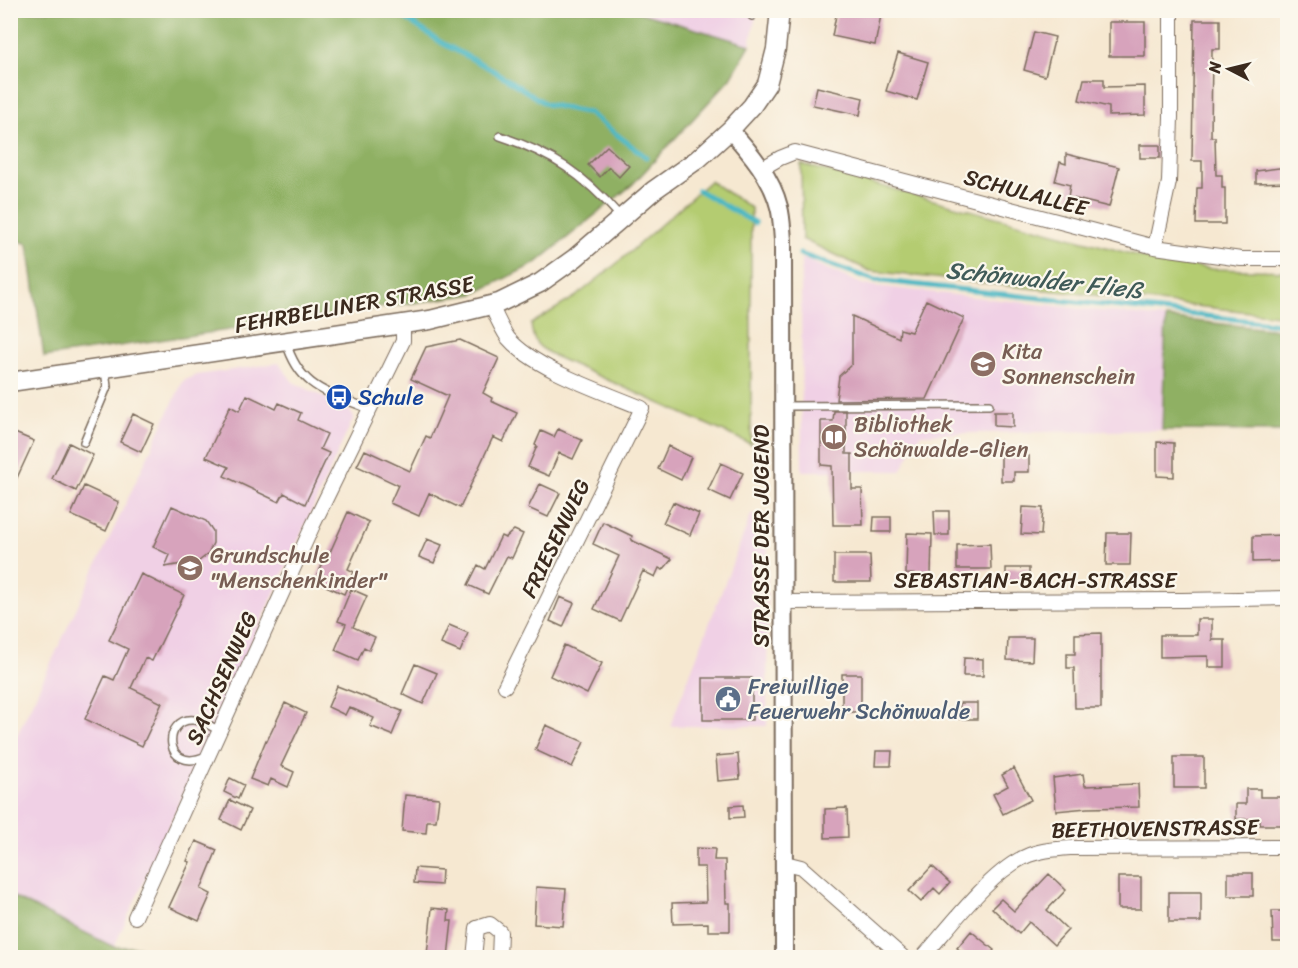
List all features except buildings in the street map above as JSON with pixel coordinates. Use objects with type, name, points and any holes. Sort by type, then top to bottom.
[{"type":"main road","name":"FEHRBELLINER STRASSE","points":[[10,382],[403,325],[491,305],[540,283],[575,258],[654,190],[698,159],[752,106],[767,84],[776,49],[780,10]]},
{"type":"street","points":[[1155,246],[1169,182],[1171,10]]},
{"type":"street","name":"STRASSE DER JUGEND","points":[[730,130],[746,147],[774,193],[779,207],[783,240],[784,957]]},
{"type":"street","name":"SCHULALLEE","points":[[761,170],[795,152],[1155,246],[1241,259],[1287,259]]},
{"type":"street","name":"FRIESENWEG","points":[[491,305],[506,336],[520,350],[569,378],[642,408],[506,686]]},
{"type":"street","name":"SACHSENWEG","points":[[135,917],[280,596],[403,341],[403,325]]},
{"type":"street","name":"SEBASTIAN-BACH-STRASSE","points":[[783,602],[1287,598]]},
{"type":"street","name":"BEETHOVENSTRASSE","points":[[922,957],[989,884],[1003,871],[1027,856],[1047,850],[1070,848],[1287,847]]},
{"type":"street","points":[[785,862],[801,867],[904,957]]},
{"type":"street","points":[[474,957],[477,928],[489,924],[500,932],[499,957]]},
{"type":"lane","points":[[500,136],[559,161],[588,183],[622,218]]},
{"type":"lane","points":[[286,342],[290,356],[305,379],[319,389],[369,409]]},
{"type":"lane","points":[[84,442],[107,387],[105,367]]},
{"type":"lane","points":[[783,406],[989,405]]},
{"type":"lane","points":[[210,754],[194,761],[181,758],[172,747],[172,734],[180,723],[193,720],[220,731]]},
{"type":"shaded area","points":[[631,11],[757,11],[750,45]]},
{"type":"shaded area","name":"Kita Sonnenschein","points":[[801,258],[864,285],[1166,318],[1162,430],[921,434],[901,471],[802,471]]},
{"type":"shaded area","name":"Grundschule \"Menschenkinder\"","points":[[279,363],[293,382],[348,409],[354,417],[114,947],[11,896],[11,748],[183,381],[197,375]]},
{"type":"shaded area","points":[[768,514],[767,726],[670,726],[751,515]]},
{"type":"green space","points":[[631,10],[750,45],[731,78],[632,185],[536,263],[474,294],[44,357],[28,244],[11,238],[11,11]]},
{"type":"green space","points":[[801,164],[1146,258],[1212,269],[1287,271],[1287,316],[870,271],[802,239]]},
{"type":"green space","points":[[710,181],[751,208],[751,444],[556,357],[538,345],[532,331],[531,324],[575,297],[621,260]]},
{"type":"green space","points":[[1166,318],[1287,331],[1287,431],[1162,430]]},
{"type":"green space","points":[[11,896],[114,947],[139,947],[149,957],[11,957]]},
{"type":"waterway","name":"Schönwalder Fließ","points":[[393,10],[442,43],[491,69],[546,104],[589,113],[646,157]]},
{"type":"waterway","name":"Schönwalder Fließ","points":[[698,190],[755,223]]},
{"type":"waterway","name":"Schönwalder Fließ","points":[[800,254],[874,280],[1288,325]]},
{"type":"place","name":"Kita Sonnenschein","points":[[983,364]]},
{"type":"place","name":"Schule","points":[[339,397]]},
{"type":"place","name":"Bibliothek Schönwalde-Glien","points":[[834,437]]},
{"type":"place","name":"Grundschule \"Menschenkinder\"","points":[[190,568]]},
{"type":"place","name":"Freiwillige Feuerwehr Schönwalde","points":[[728,699]]}]
